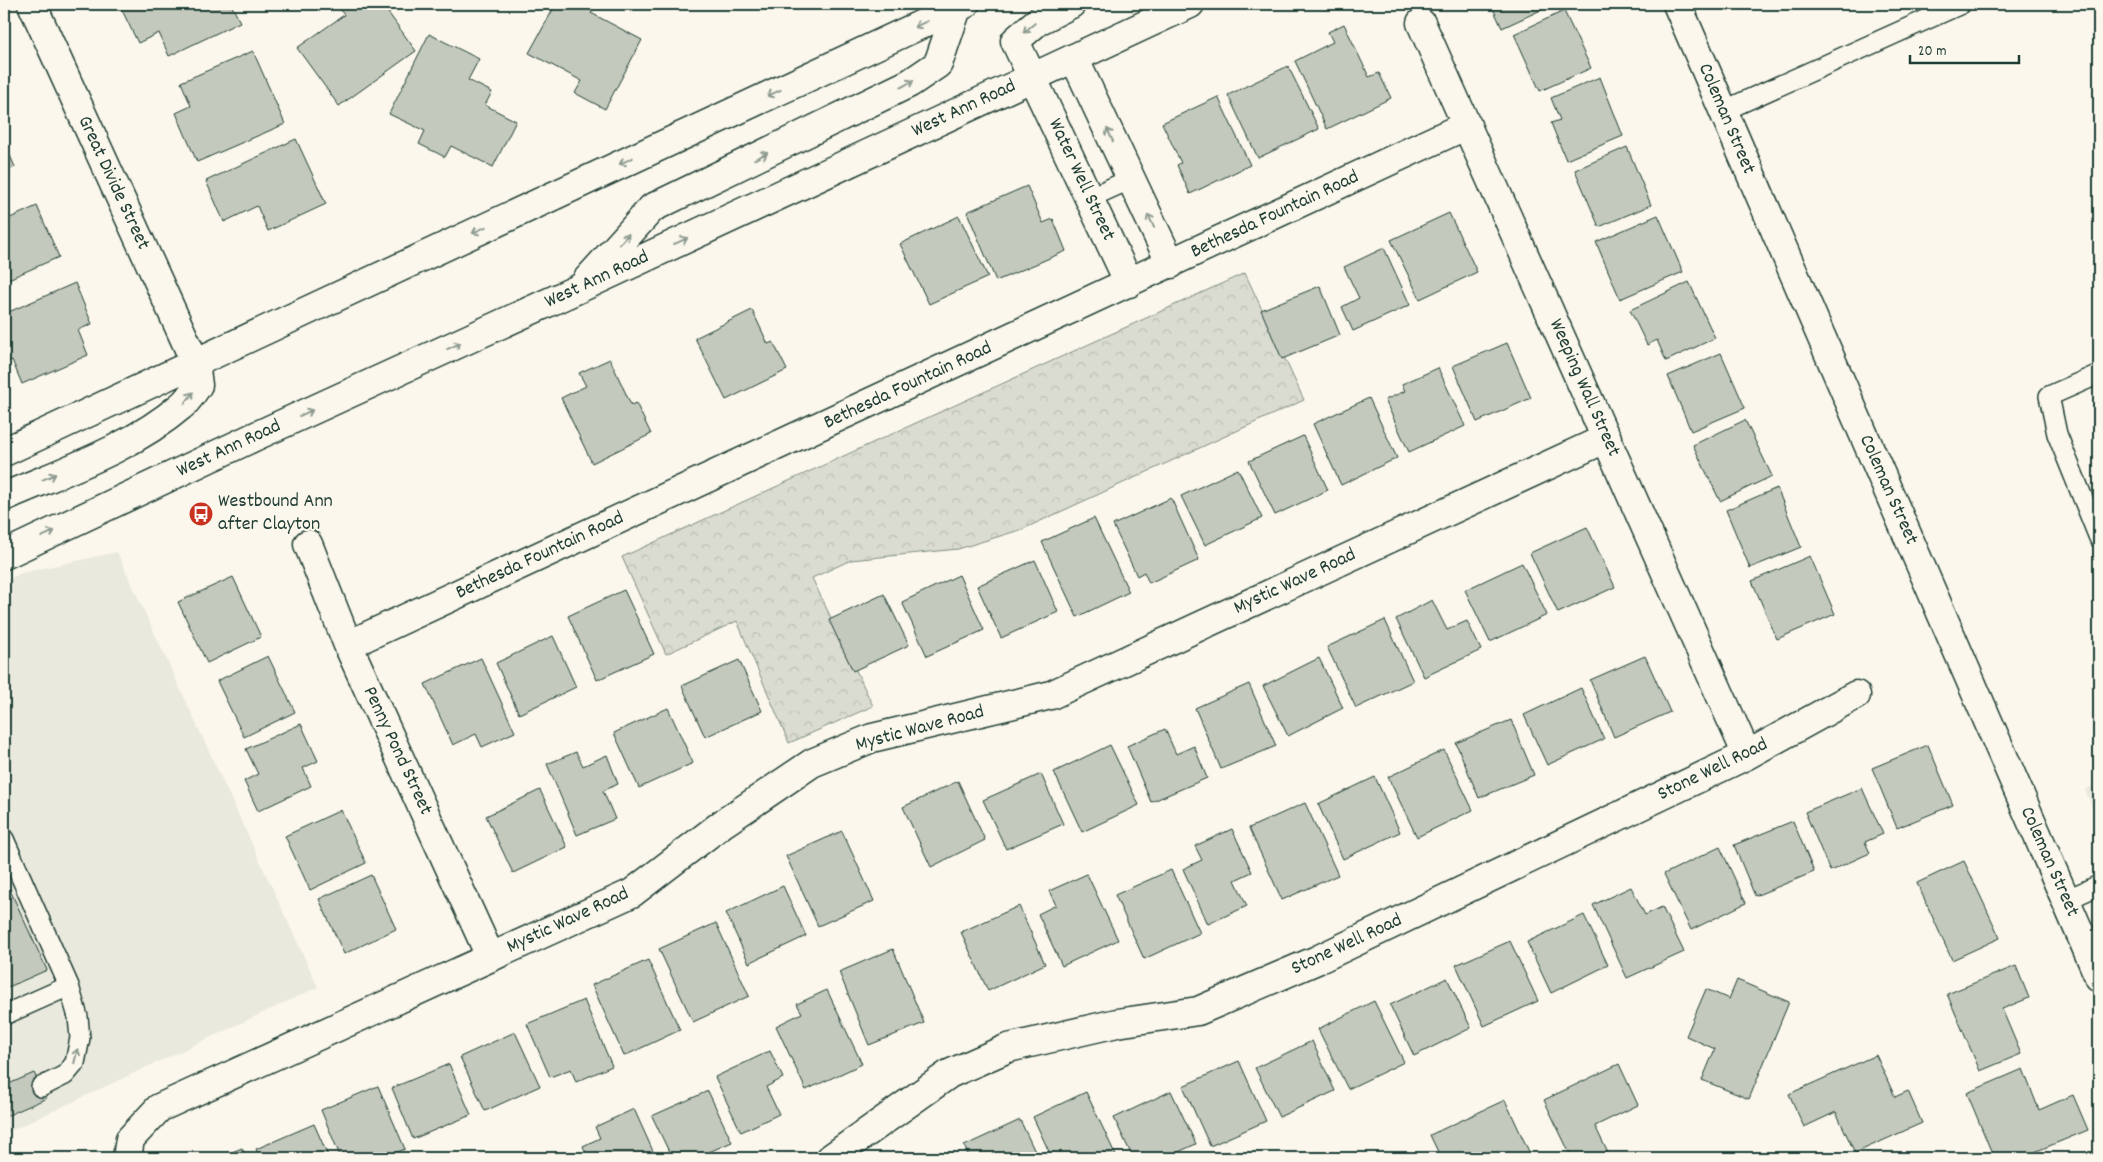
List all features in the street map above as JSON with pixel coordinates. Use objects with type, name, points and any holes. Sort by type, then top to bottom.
[{"type":"street","name":"Great Divide Street","points":[[4,497],[103,454],[164,419],[183,405],[198,385],[195,362],[32,4]]},
{"type":"street","name":"Water Well Street","points":[[1071,4],[1038,21],[1015,41],[1129,283]]},
{"type":"street","name":"West Ann Road","points":[[4,555],[256,436],[580,288],[1190,4]]},
{"type":"street","name":"Coleman Street","points":[[1677,4],[2099,977]]},
{"type":"street","points":[[4,452],[959,5]]},
{"type":"street","points":[[580,288],[652,208],[910,83],[938,64],[959,5]]},
{"type":"street","name":"Weeping Wall Street","points":[[1421,23],[1746,755]]},
{"type":"street","points":[[1074,58],[1171,264]]},
{"type":"street","name":"Bethesda Fountain Road","points":[[348,645],[1467,125]]},
{"type":"street","name":"Mystic Wave Road","points":[[129,1149],[159,1108],[632,893],[722,824],[812,763],[872,738],[1051,695],[1606,438]]},
{"type":"street","name":"Penny Pond Street","points":[[308,544],[348,645],[490,956]]},
{"type":"street","name":"Stone Well Road","points":[[831,1158],[948,1074],[1008,1048],[1117,1023],[1198,1011],[1317,960],[1746,755],[1856,696]]},
{"type":"lane","points":[[1723,111],[1961,4]]},
{"type":"lane","points":[[1089,198],[1131,179]]},
{"type":"lane","points":[[2099,374],[2049,396],[2057,434],[2099,538]]},
{"type":"lane","points":[[4,839],[69,986],[78,1017],[80,1038],[75,1063],[65,1075],[41,1087]]},
{"type":"lane","points":[[2066,900],[2099,885]]},
{"type":"lane","points":[[4,1015],[69,986]]},
{"type":"shaded area","points":[[117,552],[318,987],[4,1134],[4,582],[21,573]]},
{"type":"shaded area","points":[[2099,783],[2099,824],[2085,790]]},
{"type":"green space","points":[[1245,273],[1304,400],[1023,529],[958,549],[851,560],[812,578],[873,706],[789,743],[737,621],[666,654],[622,557]]},
{"type":"building","points":[[119,4],[231,4],[240,22],[169,56],[159,33],[138,43]]},
{"type":"building","points":[[336,4],[382,4],[416,51],[339,106],[297,48],[344,15]]},
{"type":"building","points":[[556,4],[596,4],[591,13],[642,40],[605,109],[575,93],[582,81],[529,53]]},
{"type":"building","points":[[1491,4],[1554,4],[1502,28]]},
{"type":"building","points":[[1564,11],[1591,68],[1540,91],[1514,34]]},
{"type":"building","points":[[1344,24],[1369,77],[1379,73],[1391,98],[1327,129],[1295,61],[1333,42],[1328,32]]},
{"type":"building","points":[[429,34],[479,59],[468,80],[492,92],[485,105],[516,121],[493,167],[451,146],[445,157],[419,144],[425,131],[389,114]]},
{"type":"building","points":[[253,51],[285,124],[197,162],[176,113],[191,106],[181,82]]},
{"type":"building","points":[[1288,66],[1319,129],[1258,158],[1228,95]]},
{"type":"building","points":[[1600,77],[1623,136],[1566,160],[1551,123],[1560,120],[1551,98]]},
{"type":"building","points":[[1218,97],[1250,165],[1190,194],[1177,165],[1181,163],[1162,123]]},
{"type":"building","points":[[296,139],[326,204],[268,231],[257,206],[224,222],[206,181]]},
{"type":"building","points":[[4,142],[15,167],[4,172]]},
{"type":"building","points":[[1627,147],[1651,205],[1599,227],[1575,170]]},
{"type":"building","points":[[1027,186],[1043,223],[1053,219],[1066,251],[996,281],[967,212]]},
{"type":"building","points":[[4,202],[10,218],[37,206],[59,257],[4,281]]},
{"type":"building","points":[[1449,213],[1477,272],[1420,299],[1391,240]]},
{"type":"building","points":[[1658,215],[1683,272],[1620,299],[1596,242]]},
{"type":"building","points":[[959,216],[988,277],[929,304],[900,244]]},
{"type":"building","points":[[1384,248],[1410,305],[1353,331],[1342,307],[1359,298],[1344,267]]},
{"type":"building","points":[[1689,282],[1715,338],[1666,361],[1657,340],[1647,345],[1630,310]]},
{"type":"building","points":[[75,283],[92,324],[78,330],[88,355],[22,384],[12,360],[4,363],[4,314]]},
{"type":"building","points":[[1320,286],[1340,335],[1282,359],[1261,310]]},
{"type":"building","points":[[752,310],[768,344],[773,342],[787,370],[726,400],[695,338]]},
{"type":"building","points":[[1507,343],[1531,398],[1477,422],[1453,366]]},
{"type":"building","points":[[1721,353],[1745,408],[1691,431],[1668,376]]},
{"type":"building","points":[[610,359],[631,405],[636,403],[651,434],[592,463],[561,398],[586,386],[579,373]]},
{"type":"building","points":[[1438,368],[1465,426],[1409,452],[1385,400],[1405,391],[1402,384]]},
{"type":"building","points":[[1369,398],[1397,458],[1341,485],[1313,424]]},
{"type":"building","points":[[1745,420],[1772,476],[1720,501],[1693,445]]},
{"type":"building","points":[[1303,436],[1328,490],[1275,515],[1249,461]]},
{"type":"building","points":[[1238,469],[1262,518],[1205,545],[1181,496]]},
{"type":"building","points":[[1777,488],[1801,547],[1750,568],[1726,510]]},
{"type":"building","points":[[1171,498],[1199,560],[1149,583],[1144,572],[1137,576],[1113,525]]},
{"type":"building","points":[[1094,518],[1129,592],[1077,617],[1042,542]]},
{"type":"building","points":[[1587,527],[1615,587],[1558,613],[1530,553]]},
{"type":"building","points":[[1810,556],[1835,614],[1777,639],[1752,581]]},
{"type":"building","points":[[1035,560],[1058,612],[1001,638],[977,586]]},
{"type":"building","points":[[1522,563],[1547,615],[1490,642],[1465,590]]},
{"type":"building","points":[[959,575],[984,630],[927,656],[902,602]]},
{"type":"building","points":[[233,577],[261,637],[207,663],[178,602]]},
{"type":"building","points":[[624,590],[654,654],[597,680],[568,616]]},
{"type":"building","points":[[884,594],[909,645],[853,671],[829,620]]},
{"type":"building","points":[[1432,600],[1447,630],[1467,621],[1481,650],[1424,677],[1396,619]]},
{"type":"building","points":[[1385,620],[1413,681],[1356,708],[1327,647]]},
{"type":"building","points":[[553,636],[576,687],[519,714],[496,663]]},
{"type":"building","points":[[268,656],[295,712],[244,737],[217,681]]},
{"type":"building","points":[[1645,656],[1670,712],[1614,737],[1590,680]]},
{"type":"building","points":[[481,658],[515,732],[482,747],[476,734],[453,745],[425,684]]},
{"type":"building","points":[[1319,658],[1343,708],[1288,736],[1263,686]]},
{"type":"building","points":[[739,660],[762,711],[705,737],[682,686]]},
{"type":"building","points":[[1249,684],[1276,746],[1221,769],[1195,708]]},
{"type":"building","points":[[1581,688],[1604,739],[1547,765],[1524,715]]},
{"type":"building","points":[[668,708],[693,763],[639,788],[614,733]]},
{"type":"building","points":[[1511,720],[1534,775],[1479,798],[1456,743]]},
{"type":"building","points":[[301,724],[318,761],[303,768],[311,786],[258,811],[244,781],[258,774],[246,749]]},
{"type":"building","points":[[1165,729],[1176,754],[1194,746],[1207,778],[1151,802],[1127,746]]},
{"type":"building","points":[[1110,745],[1139,805],[1082,832],[1054,772]]},
{"type":"building","points":[[1928,745],[1953,805],[1897,828],[1872,768]]},
{"type":"building","points":[[1444,750],[1473,810],[1417,837],[1388,777]]},
{"type":"building","points":[[576,752],[583,766],[607,755],[618,784],[603,791],[615,819],[577,835],[547,764]]},
{"type":"building","points":[[1041,774],[1063,824],[1006,849],[983,800]]},
{"type":"building","points":[[1375,777],[1400,832],[1343,859],[1318,804]]},
{"type":"building","points":[[958,781],[985,840],[931,867],[903,807]]},
{"type":"building","points":[[1862,788],[1883,834],[1865,842],[1870,853],[1830,871],[1805,812]]},
{"type":"building","points":[[540,790],[567,847],[513,873],[486,816]]},
{"type":"building","points":[[1305,803],[1338,875],[1282,900],[1249,828]]},
{"type":"building","points":[[341,810],[366,863],[310,890],[285,836]]},
{"type":"building","points":[[1793,821],[1814,872],[1755,896],[1734,845]]},
{"type":"building","points":[[1232,829],[1252,872],[1235,880],[1247,906],[1208,924],[1183,869],[1202,860],[1195,846]]},
{"type":"building","points":[[842,831],[874,901],[818,926],[786,856]]},
{"type":"building","points":[[1720,847],[1746,903],[1691,930],[1664,874]]},
{"type":"building","points":[[1964,861],[2000,938],[1952,960],[1917,883]]},
{"type":"building","points":[[1171,870],[1200,933],[1144,959],[1115,895]]},
{"type":"building","points":[[1087,874],[1118,940],[1062,966],[1038,914],[1056,905],[1049,891]]},
{"type":"building","points":[[371,875],[396,929],[344,954],[319,899]]},
{"type":"building","points":[[783,886],[806,936],[749,963],[726,913]]},
{"type":"building","points":[[1631,887],[1645,915],[1662,907],[1684,952],[1627,978],[1593,905]]},
{"type":"building","points":[[10,890],[47,970],[4,989],[4,893]]},
{"type":"building","points":[[1019,906],[1045,964],[988,991],[961,932]]},
{"type":"building","points":[[1584,915],[1608,965],[1551,993],[1527,942]]},
{"type":"building","points":[[716,923],[749,996],[693,1022],[659,949]]},
{"type":"building","points":[[1510,941],[1538,1001],[1484,1026],[1456,965]]},
{"type":"building","points":[[893,949],[924,1023],[869,1045],[839,972]]},
{"type":"building","points":[[648,960],[680,1030],[624,1056],[592,985]]},
{"type":"building","points":[[2016,966],[2029,998],[2002,1009],[2021,1054],[1980,1071],[1947,994]]},
{"type":"building","points":[[1447,978],[1471,1028],[1414,1056],[1390,1005]]},
{"type":"building","points":[[1737,980],[1789,1002],[1749,1099],[1702,1080],[1715,1049],[1686,1036],[1706,989],[1729,999]]},
{"type":"building","points":[[827,990],[862,1064],[806,1090],[776,1026],[802,1013],[797,1004]]},
{"type":"building","points":[[584,1000],[612,1066],[576,1082],[571,1069],[550,1077],[527,1024]]},
{"type":"building","points":[[1374,1001],[1404,1062],[1348,1089],[1318,1029]]},
{"type":"building","points":[[515,1032],[540,1086],[485,1111],[460,1057]]},
{"type":"building","points":[[1312,1041],[1335,1091],[1279,1117],[1255,1068]]},
{"type":"building","points":[[770,1051],[783,1078],[766,1087],[779,1114],[741,1132],[715,1077]]},
{"type":"building","points":[[1876,1055],[1895,1097],[1908,1091],[1922,1123],[1855,1153],[1836,1112],[1804,1127],[1789,1094]]},
{"type":"building","points":[[1239,1061],[1266,1121],[1210,1146],[1183,1086]]},
{"type":"building","points":[[449,1064],[471,1115],[413,1139],[392,1088]]},
{"type":"building","points":[[1619,1064],[1638,1105],[1595,1126],[1608,1153],[1596,1158],[1572,1158],[1544,1100]]},
{"type":"building","points":[[2023,1069],[2039,1110],[2073,1095],[2088,1130],[2020,1158],[1994,1158],[1967,1093]]},
{"type":"building","points":[[34,1073],[47,1098],[4,1117],[4,1086]]},
{"type":"building","points":[[378,1086],[405,1149],[382,1158],[341,1158],[321,1110]]},
{"type":"building","points":[[708,1091],[732,1142],[695,1158],[672,1158],[652,1116]]},
{"type":"building","points":[[1171,1091],[1196,1144],[1165,1158],[1133,1158],[1114,1118]]},
{"type":"building","points":[[1086,1092],[1117,1158],[1052,1158],[1033,1117]]},
{"type":"building","points":[[1505,1100],[1532,1158],[1441,1158],[1430,1135]]},
{"type":"building","points":[[634,1109],[656,1158],[588,1158],[583,1146],[600,1138],[595,1127]]},
{"type":"building","points":[[1020,1120],[1038,1158],[970,1158],[964,1146]]},
{"type":"building","points":[[314,1124],[329,1158],[260,1158],[256,1149]]},
{"type":"building","points":[[242,1148],[247,1158],[217,1158]]},
{"type":"place","name":"Westbound Ann after Clayton","points":[[201,514]]}]
